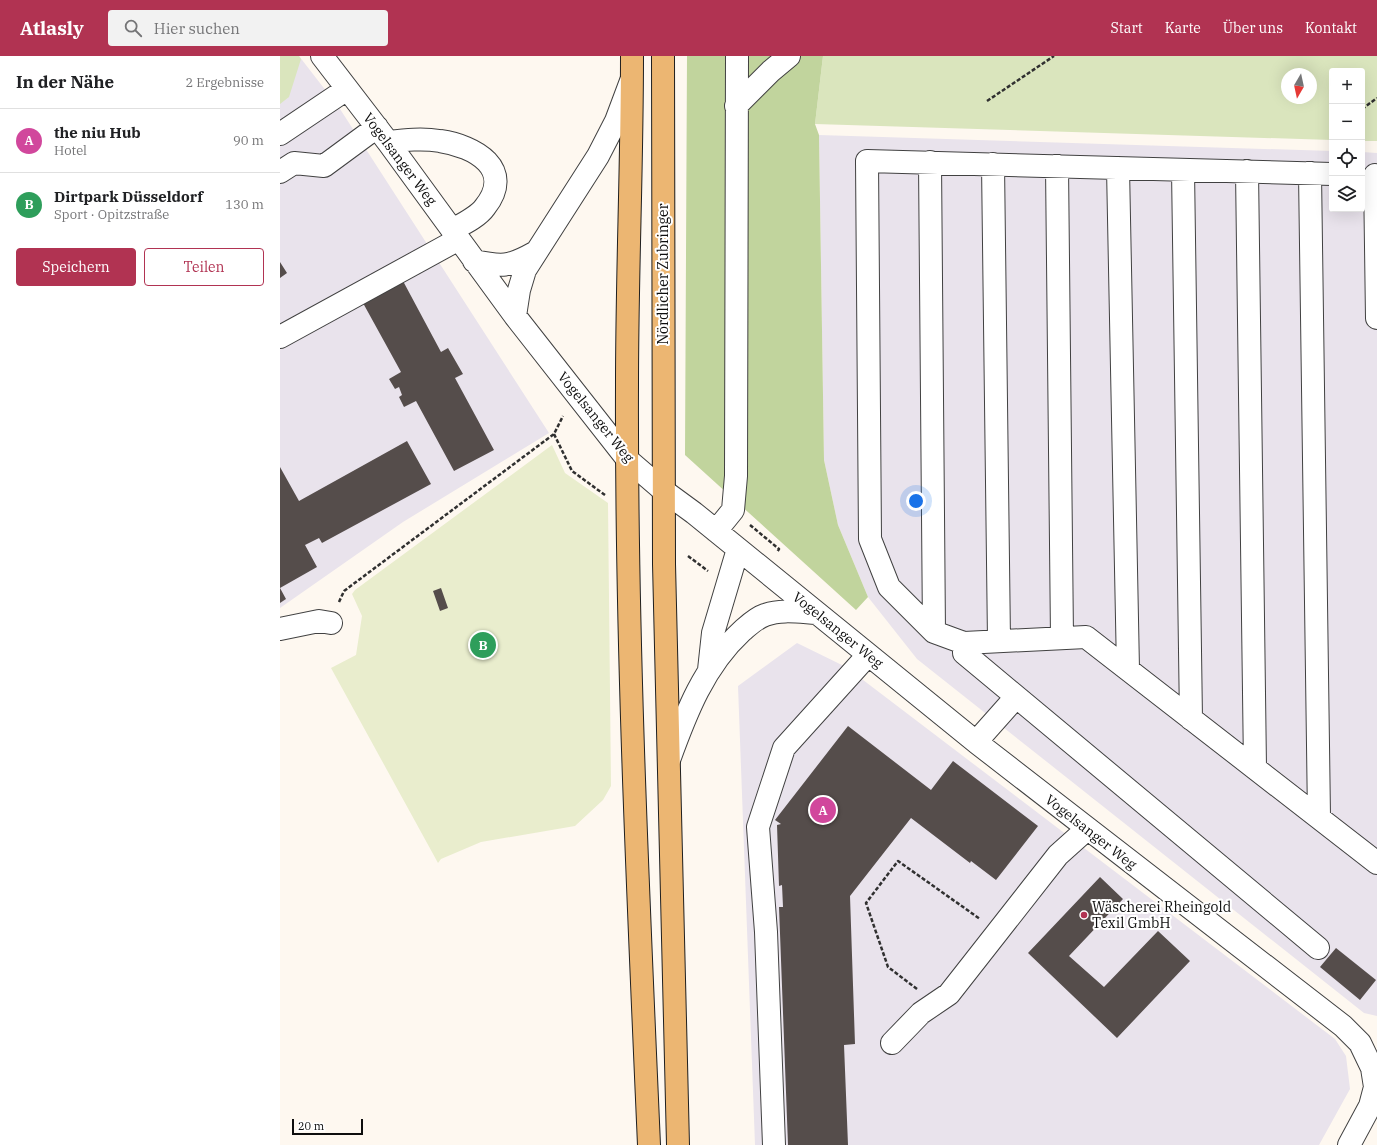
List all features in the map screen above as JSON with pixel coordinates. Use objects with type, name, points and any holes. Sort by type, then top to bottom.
[{"type":"main road","points":[[632,56],[627,384],[628,460],[634,817],[649,1145]]},
{"type":"main road","name":"Nördlicher Zubringer","points":[[663,56],[664,491],[678,1145]]},
{"type":"street","name":"Vogelsanger Weg","points":[[322,56],[382,134],[515,316],[628,460],[664,491],[716,531],[976,742],[1343,1026],[1360,1043],[1375,1068],[1375,1087],[1370,1106],[1349,1145]]},
{"type":"street","points":[[716,531],[733,510],[736,476],[737,56]]},
{"type":"street","points":[[736,106],[772,70],[789,56]]},
{"type":"street","points":[[515,316],[523,277],[534,253],[598,156],[616,121],[632,78]]},
{"type":"street","points":[[280,134],[347,89]]},
{"type":"street","points":[[280,172],[294,163],[324,166],[382,134],[440,141],[470,149],[488,161],[496,181],[493,195],[484,208],[456,235],[280,337]]},
{"type":"street","points":[[1329,174],[867,161],[870,538],[889,587],[934,632],[964,643],[1086,637],[1377,863]]},
{"type":"street","points":[[930,162],[934,632]]},
{"type":"street","points":[[993,164],[999,641]]},
{"type":"street","points":[[1057,166],[1062,638]]},
{"type":"street","points":[[1118,168],[1128,669]]},
{"type":"street","points":[[1183,170],[1191,719]]},
{"type":"street","points":[[1247,171],[1255,767]]},
{"type":"street","points":[[1310,173],[1319,817]]},
{"type":"street","points":[[1371,175],[1377,318]]},
{"type":"street","points":[[474,261],[496,266],[515,264],[534,253]]},
{"type":"street","points":[[708,671],[713,633],[738,549]]},
{"type":"street","points":[[669,761],[693,699],[708,671],[733,640],[752,622],[764,615],[792,612],[816,613]]},
{"type":"street","points":[[280,629],[319,621],[331,623]]},
{"type":"street","points":[[964,643],[964,654],[1318,948]]},
{"type":"street","points":[[774,1145],[766,932],[758,827],[784,748],[868,655]]},
{"type":"street","points":[[976,742],[1016,697]]},
{"type":"street","points":[[892,1043],[920,1013],[949,994],[1058,855],[1087,829]]},
{"type":"path","points":[[987,101],[1054,56]]},
{"type":"path","points":[[1365,107],[1377,98]]},
{"type":"path","points":[[331,623],[344,591],[554,434],[575,391]]},
{"type":"path","points":[[746,522],[779,550],[777,552]]},
{"type":"path","points":[[935,1003],[888,967],[866,903],[898,861],[998,932]]},
{"type":"shaded area","points":[[280,56],[299,56],[340,109],[549,433],[403,522],[280,608]]},
{"type":"shaded area","points":[[819,135],[1329,151],[1329,212],[1365,212],[1365,152],[1377,153],[1377,1016],[1364,1013],[917,659],[868,597],[838,525],[824,460]]},
{"type":"shaded area","points":[[797,643],[846,667],[1335,1039],[1346,1056],[1350,1089],[1319,1145],[755,1145],[738,686]]},
{"type":"green space","points":[[280,56],[299,56],[301,59],[289,97],[280,104]]},
{"type":"green space","points":[[687,56],[823,56],[815,124],[819,135],[824,460],[838,525],[868,597],[856,610],[685,455]]},
{"type":"green space","points":[[823,56],[1377,56],[1377,141],[1365,141],[1365,68],[1329,68],[1329,140],[815,124]]},
{"type":"green space","points":[[552,445],[565,473],[608,503],[611,786],[603,800],[575,826],[481,842],[441,859],[438,863],[331,668],[356,655],[362,616],[352,594],[355,590]]},
{"type":"building","points":[[280,262],[287,273],[280,278]]},
{"type":"building","points":[[403,281],[441,352],[448,348],[463,374],[455,378],[494,450],[454,471],[416,401],[404,407],[399,397],[402,395],[399,387],[395,389],[389,379],[401,372],[363,303]]},
{"type":"building","points":[[407,441],[431,484],[322,543],[319,538],[305,545],[317,567],[280,588],[280,467],[299,501]]},
{"type":"building","points":[[280,588],[286,599],[280,603]]},
{"type":"building","points":[[441,588],[448,608],[440,611],[433,591]]},
{"type":"building","points":[[848,726],[931,790],[953,761],[1038,826],[996,880],[971,861],[970,863],[911,818],[850,896],[855,1044],[844,1045],[848,1145],[788,1145],[779,907],[783,907],[782,885],[779,886],[777,825],[781,824],[775,820]]},
{"type":"building","points":[[1100,877],[1123,899],[1069,956],[1104,987],[1158,931],[1190,961],[1117,1038],[1028,953]]},
{"type":"building","points":[[1336,948],[1376,980],[1360,1000],[1320,967]]},
{"type":"place","name":"Dirtpark Düsseldorf","points":[[483,645]]},
{"type":"place","name":"the niu Hub","points":[[823,810]]},
{"type":"place","name":"Wäscherei Rheingold Texil GmbH","points":[[1084,915]]}]
